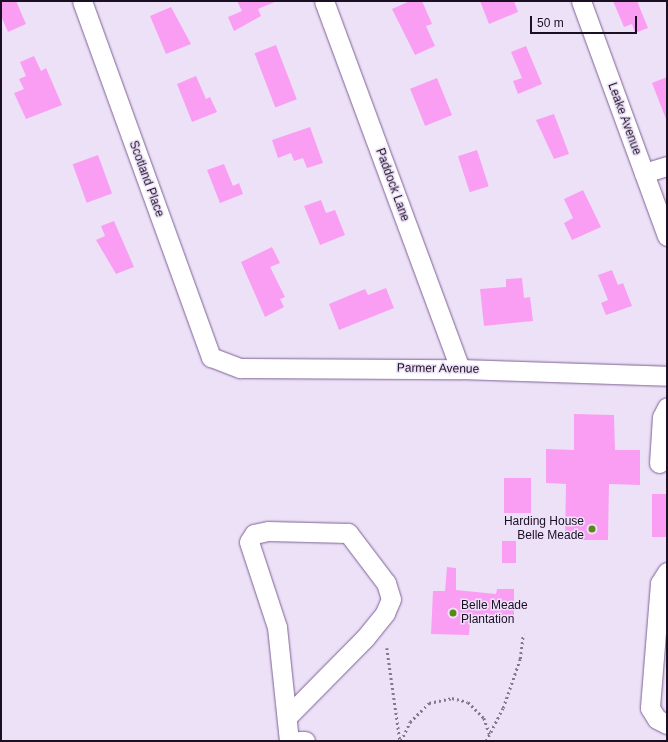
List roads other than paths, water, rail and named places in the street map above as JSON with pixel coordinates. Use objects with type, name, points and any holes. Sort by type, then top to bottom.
[{"type":"street","name":"Scotland Place","points":[[82,1],[211,357]]},
{"type":"street","name":"Paddock Lane","points":[[324,1],[460,369]]},
{"type":"street","name":"Leake Avenue","points":[[581,1],[667,236]]},
{"type":"street","points":[[644,173],[667,166]]},
{"type":"street","name":"Parmer Avenue","points":[[211,357],[240,368],[460,369],[667,376]]},
{"type":"street","points":[[659,463],[662,417],[667,407]]},
{"type":"street","points":[[287,717],[365,638],[385,613],[391,599],[386,583],[348,534],[268,531],[254,534],[249,542],[278,627],[289,741]]},
{"type":"street","points":[[667,572],[660,583],[662,611],[650,708],[657,719],[667,724]]},
{"type":"street","points":[[300,741],[305,741]]},
{"type":"place","name":"Harding House Belle Meade","points":[[592,529]]},
{"type":"place","name":"Belle Meade Plantation","points":[[453,613]]}]
